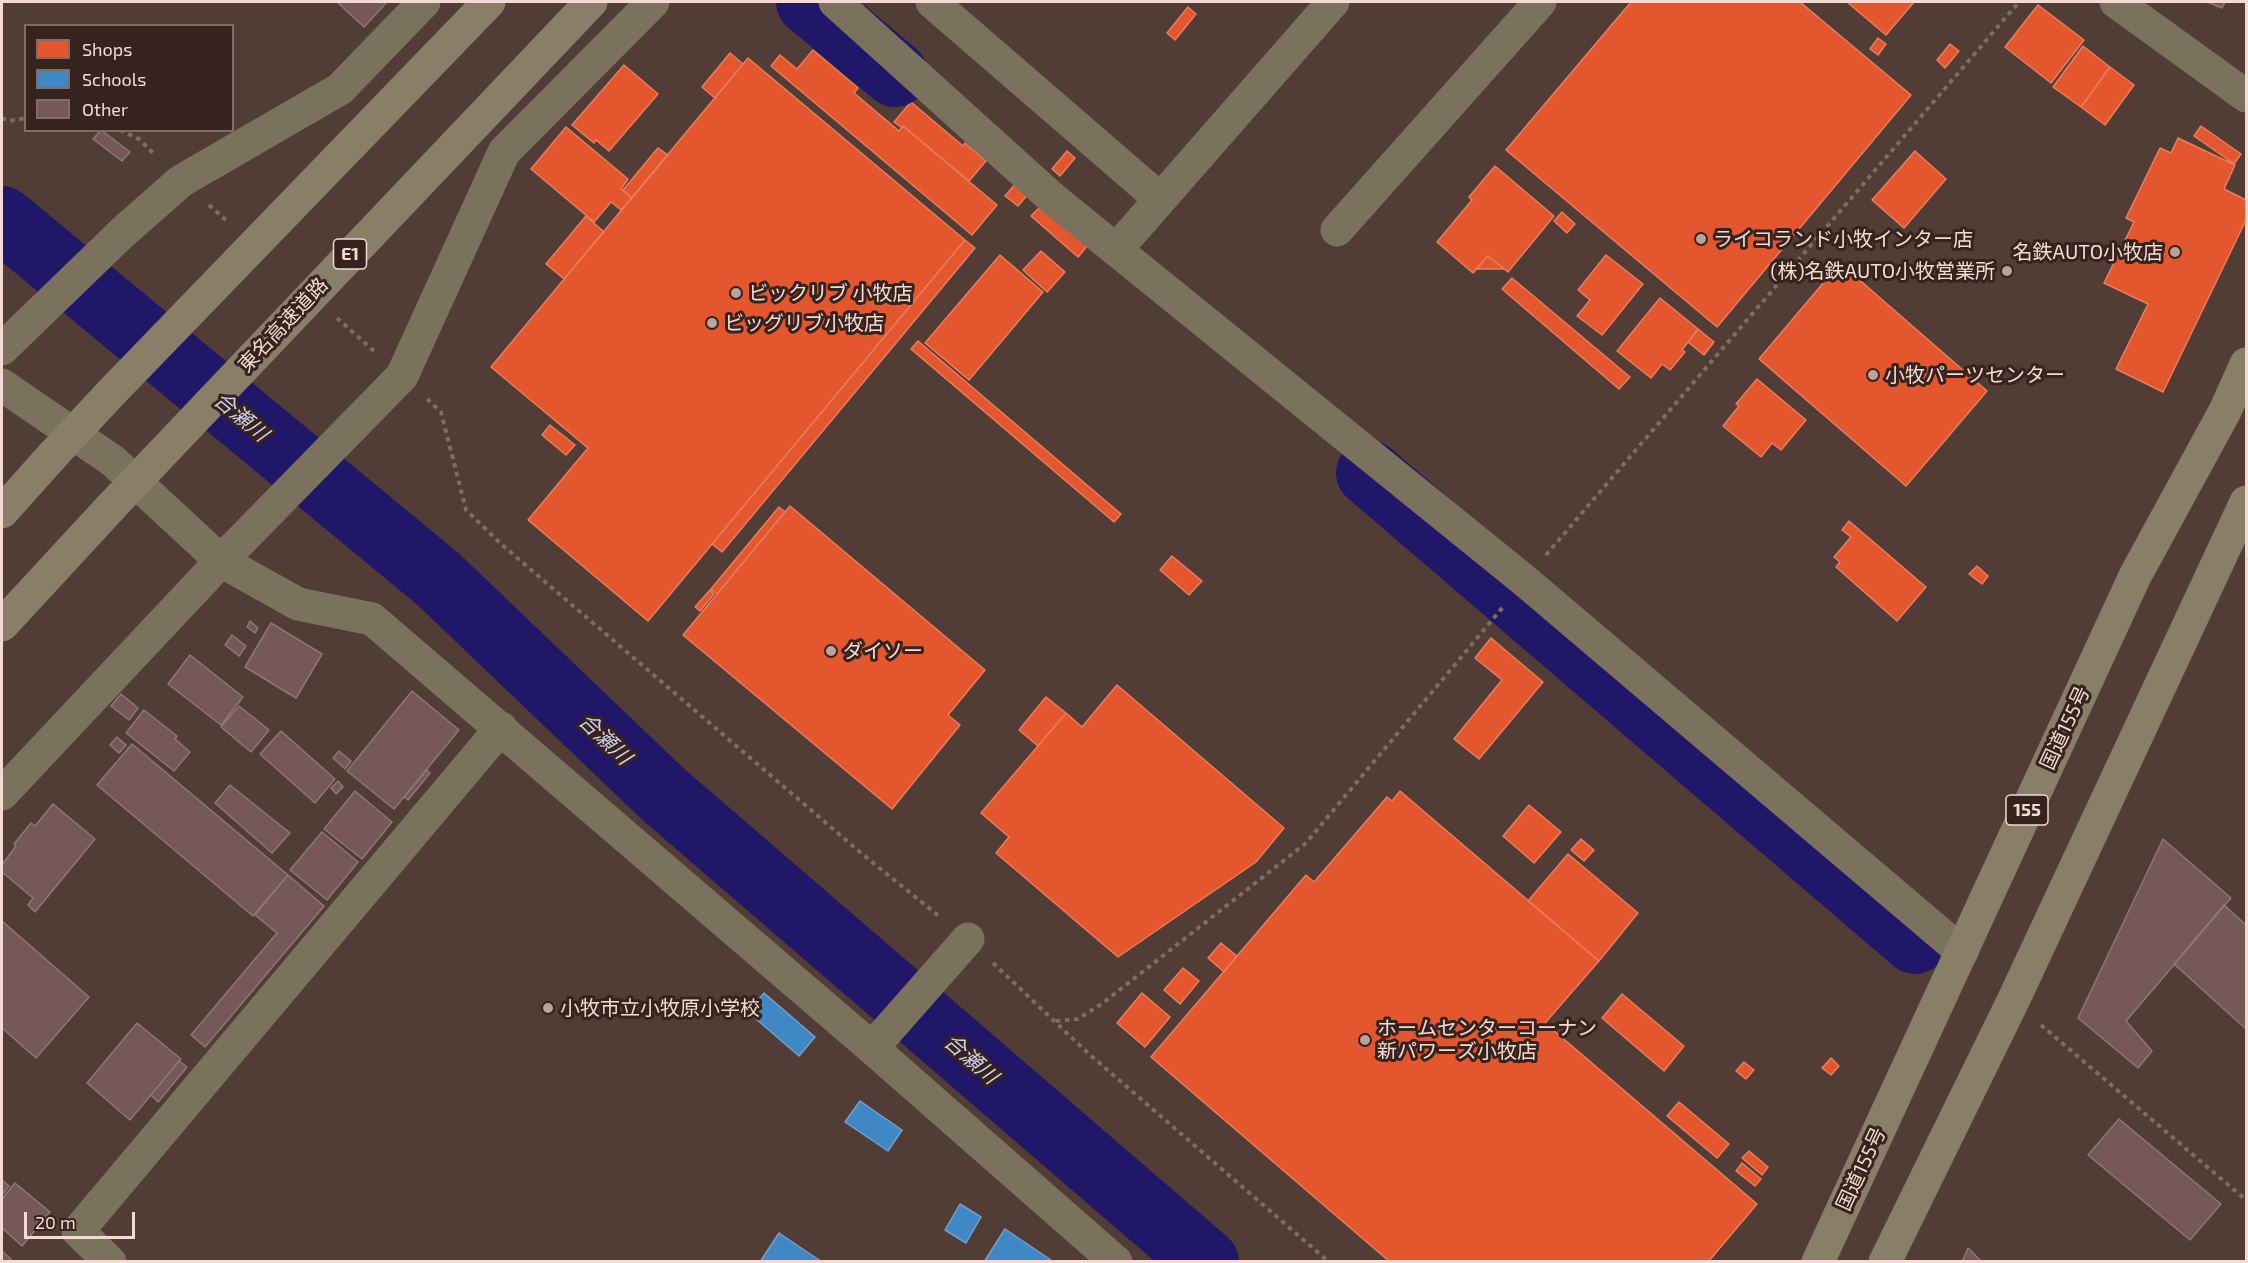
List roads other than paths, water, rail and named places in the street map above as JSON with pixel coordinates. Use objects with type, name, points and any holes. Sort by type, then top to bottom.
[{"type":"highway","points":[[2,512],[110,394],[489,2]]},
{"type":"highway","name":"東名高速道路","points":[[2,625],[111,507],[591,2]]},
{"type":"highway","name":"国道155号","points":[[1818,1262],[2135,576],[2225,411],[2247,364]]},
{"type":"highway","points":[[1885,1262],[2013,1001],[2247,502]]},
{"type":"street","points":[[8,342],[122,233],[181,181],[340,89],[424,2]]},
{"type":"street","points":[[2,794],[221,561],[402,376],[504,152],[653,2]]},
{"type":"street","points":[[835,2],[1052,198],[1525,581],[1962,952]]},
{"type":"street","points":[[932,2],[1160,199]]},
{"type":"street","points":[[1116,250],[1333,2]]},
{"type":"street","points":[[1337,230],[1540,2]]},
{"type":"street","points":[[2116,2],[2247,96]]},
{"type":"street","points":[[2,385],[113,461],[221,561],[298,604],[372,619],[872,1048],[1116,1262]]},
{"type":"street","points":[[110,1262],[78,1231],[501,728]]},
{"type":"street","points":[[872,1048],[968,939]]},
{"type":"waterway","points":[[809,2],[895,74]]},
{"type":"waterway","name":"合瀬川","points":[[2,219],[438,579],[664,795],[1206,1262]]},
{"type":"waterway","points":[[1369,473],[1915,941]]},
{"type":"place","name":"ライコランド小牧インター店","points":[[1701,239]]},
{"type":"place","name":"名鉄AUTO小牧店","points":[[2175,252]]},
{"type":"place","name":"(株)名鉄AUTO小牧営業所","points":[[2007,271]]},
{"type":"place","name":"ビックリブ 小牧店","points":[[736,293]]},
{"type":"place","name":"ビッグリブ小牧店","points":[[712,323]]},
{"type":"place","name":"小牧パーツセンター","points":[[1873,375]]},
{"type":"place","name":"ダイソー","points":[[831,651]]},
{"type":"place","name":"小牧市立小牧原小学校","points":[[548,1008]]},
{"type":"place","name":"ホームセンターコーナン 新パワーズ小牧店","points":[[1365,1040]]}]
